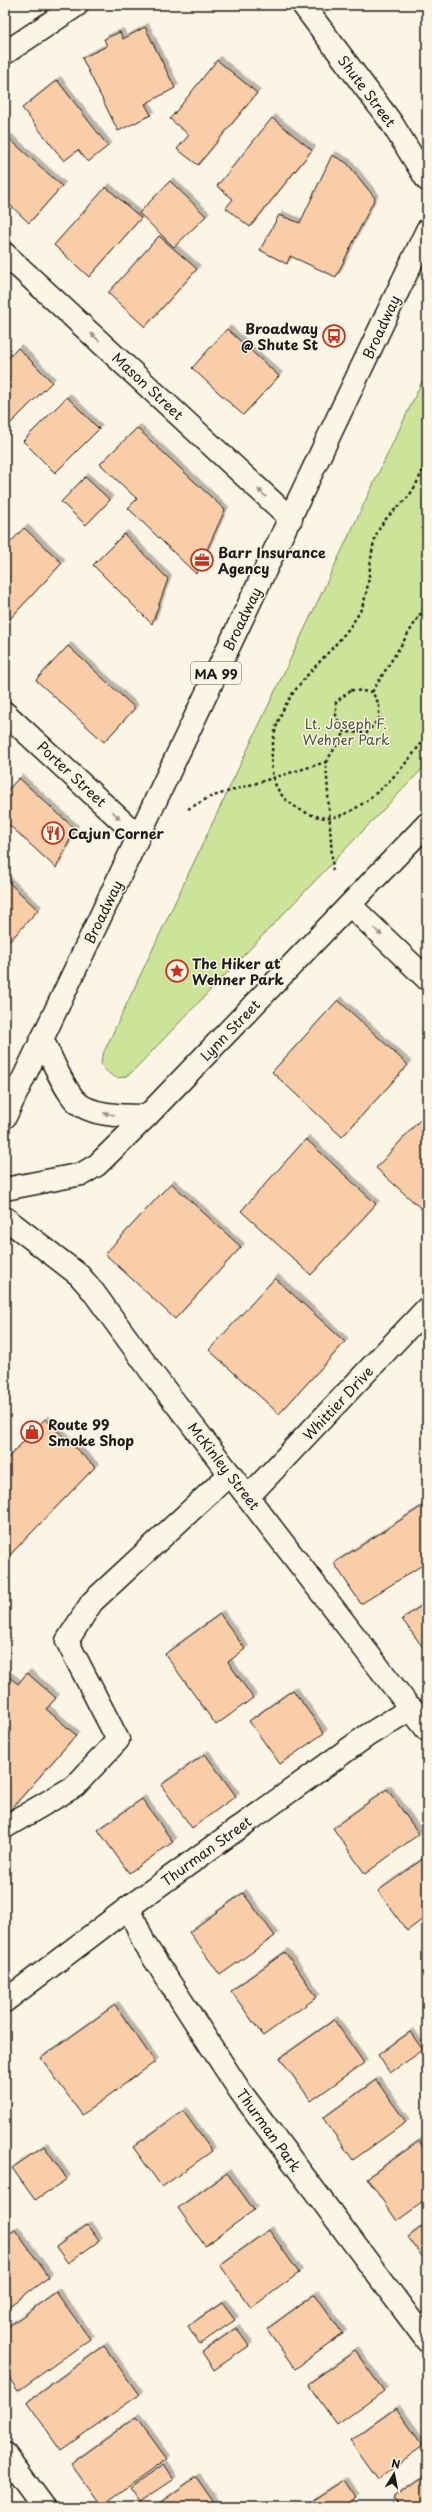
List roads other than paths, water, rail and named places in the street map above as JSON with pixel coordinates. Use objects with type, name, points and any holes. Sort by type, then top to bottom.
[{"type":"street","points":[[5,53],[77,5]]},
{"type":"street","name":"Shute Street","points":[[303,5],[387,116],[427,180]]},
{"type":"street","name":"Broadway","points":[[5,1117],[138,836],[291,519],[427,230]]},
{"type":"street","name":"Mason Street","points":[[5,254],[291,519]]},
{"type":"street","name":"Porter Street","points":[[5,713],[138,836]]},
{"type":"street","name":"Lynn Street","points":[[5,1189],[82,1174],[96,1165],[148,1116],[427,824]]},
{"type":"street","points":[[350,905],[427,979]]},
{"type":"street","points":[[42,1039],[74,1100],[89,1109],[108,1115],[148,1116]]},
{"type":"street","name":"McKinley Street","points":[[5,1218],[79,1275],[230,1474],[412,1708],[427,1730]]},
{"type":"street","name":"Whittier Drive","points":[[248,1497],[427,1308]]},
{"type":"street","points":[[5,1827],[75,1786],[118,1740],[67,1642],[92,1602],[230,1474]]},
{"type":"street","name":"Thurman Street","points":[[5,2001],[129,1907],[368,1735],[412,1708]]},
{"type":"street","name":"Thurman Park","points":[[129,1907],[144,1943],[240,2091],[427,2341]]},
{"type":"street","points":[[5,2454],[44,2507]]},
{"type":"place","name":"Broadway @ Shute St","points":[[334,336]]},
{"type":"place","name":"Barr Insurance Agency","points":[[202,560]]},
{"type":"place","name":"Cajun Corner","points":[[53,833]]},
{"type":"place","name":"The Hiker at Wehner Park","points":[[177,971]]},
{"type":"place","name":"Route 99 Smoke Shop","points":[[32,1432]]},
{"type":"park label","name":"Lt. Joseph F. Wehner Park","points":[[346,732]]}]
